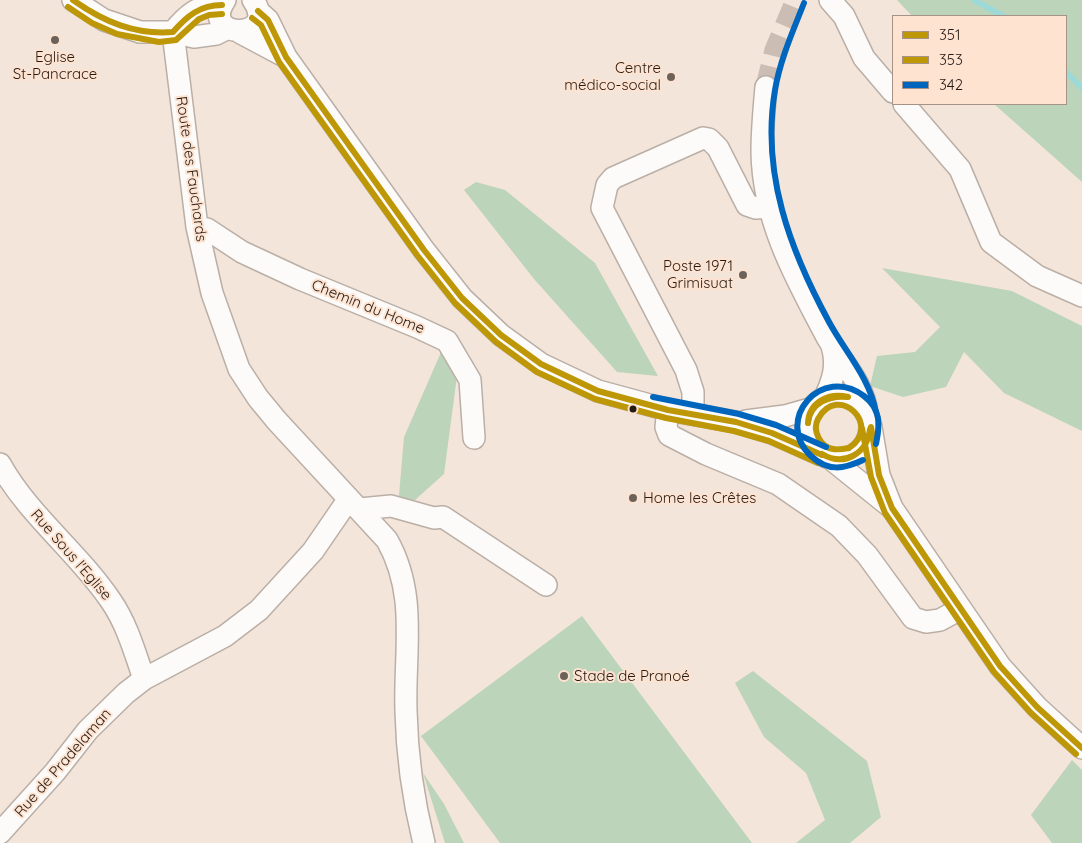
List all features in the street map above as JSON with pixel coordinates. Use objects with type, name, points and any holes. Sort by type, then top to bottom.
[{"type":"street","points":[[73,0],[98,16],[126,28],[153,34],[173,32],[194,38],[233,30],[247,30],[254,24],[256,5]]},
{"type":"street","points":[[830,0],[844,16],[864,58],[892,91]]},
{"type":"street","points":[[173,32],[184,18],[214,2],[221,18],[233,30],[286,57]]},
{"type":"street","points":[[256,5],[268,20],[286,57],[424,250],[476,314],[522,351],[574,380],[628,401],[736,422],[772,433],[826,457],[846,459],[855,455],[865,445],[869,421],[859,403],[847,396],[838,395],[785,416],[736,422]]},
{"type":"street","name":"Route des Fauchards","points":[[173,32],[198,227],[212,293],[239,369],[258,398],[277,421],[386,540],[398,560],[407,598],[407,757],[415,809],[424,843]]},
{"type":"street","points":[[766,87],[762,154],[769,207],[786,257],[831,343],[864,394],[879,475],[892,508],[1000,666],[1037,707],[1082,748]]},
{"type":"street","points":[[905,105],[960,169],[992,242],[1037,276],[1082,296]]},
{"type":"street","points":[[693,414],[694,392],[686,370],[602,208],[607,185],[613,178],[703,138],[709,139],[718,148],[747,205],[756,208],[769,207]]},
{"type":"street","name":"Chemin du Home","points":[[198,227],[207,229],[242,252],[300,279],[447,341],[460,360],[470,380],[474,438]]},
{"type":"street","points":[[831,343],[834,352],[834,374],[819,403],[807,420],[807,434],[811,444],[892,508]]},
{"type":"street","points":[[668,410],[666,427],[669,435],[706,454],[778,484],[839,526],[867,555],[912,618],[926,622],[940,620],[960,609]]},
{"type":"street","name":"Rue Sous l'Eglise","points":[[0,464],[23,499],[91,574],[113,603],[127,630],[144,679]]},
{"type":"street","points":[[354,505],[391,506],[434,518],[443,517],[546,585]]},
{"type":"street","name":"Rue de Pradelaman","points":[[0,834],[55,772],[88,730],[126,693],[144,679],[205,648],[244,624],[259,610],[354,505]]},
{"type":"green space","points":[[897,0],[1082,0],[1082,182],[995,105],[1067,105],[1067,15],[911,15]]},
{"type":"green space","points":[[476,182],[505,190],[595,263],[658,376],[617,372],[534,279],[464,190]]},
{"type":"green space","points":[[882,268],[1012,291],[1082,326],[1082,431],[1004,393],[964,352],[946,387],[903,397],[870,386],[877,356],[915,352],[940,327]]},
{"type":"green space","points":[[442,350],[457,376],[444,474],[415,500],[398,507],[404,437]]},
{"type":"green space","name":"Stade de Pranoé","points":[[582,616],[752,843],[500,843],[421,736]]},
{"type":"green space","points":[[753,671],[867,761],[881,817],[850,843],[796,843],[825,820],[806,773],[764,737],[735,683]]},
{"type":"green space","points":[[1072,760],[1082,770],[1082,843],[1052,843],[1031,815]]},
{"type":"green space","points":[[423,773],[444,804],[464,843],[445,843]]},
{"type":"waterway","points":[[974,0],[1001,15]]},
{"type":"waterway","points":[[1067,73],[1082,88]]},
{"type":"tunnel","points":[[766,87],[775,50],[796,0]]},
{"type":"transit line","name":"351","points":[[73,0],[108,21],[133,29],[159,32],[173,32],[194,12],[207,7],[222,5]]},
{"type":"transit line","name":"342","points":[[804,3],[783,57],[775,90],[772,151],[776,181],[782,210],[802,267],[829,322],[863,376],[873,399],[876,412]]},
{"type":"transit line","name":"353","points":[[68,7],[92,23],[117,34],[159,42],[176,40],[199,19],[209,15],[222,14]]},
{"type":"transit line","name":"351","points":[[258,11],[268,20],[286,57],[424,250],[462,298],[501,335],[541,364],[598,391],[668,410],[736,422],[772,433],[822,455]]},
{"type":"transit line","name":"353","points":[[252,18],[261,25],[279,62],[417,255],[455,303],[496,342],[537,372],[595,399],[666,418],[734,431],[769,441],[818,463]]},
{"type":"transit line","name":"342","points":[[863,460],[843,467],[830,467],[811,456],[801,442],[797,427],[800,413],[808,400],[819,391],[833,387],[848,388],[864,396],[874,406],[878,418],[876,444]]},
{"type":"transit line","name":"351","points":[[808,423],[812,410],[821,401],[833,396],[848,397]]},
{"type":"transit line","name":"342","points":[[653,397],[739,414],[776,425],[826,447]]},
{"type":"transit line","name":"351","points":[[808,423],[812,410],[817,405],[834,397],[848,397]]},
{"type":"transit line","name":"353","points":[[836,405],[846,406],[854,411],[859,419],[861,429],[858,439],[849,448],[828,448],[818,437],[816,423],[826,409],[836,405]]},
{"type":"transit line","name":"351","points":[[871,427],[879,475],[892,508],[1000,666],[1037,707],[1082,748]]},
{"type":"transit line","name":"353","points":[[862,428],[871,477],[885,513],[994,672],[1031,713],[1076,754]]},
{"type":"transit line","name":"351","points":[[822,454],[838,459],[853,456],[864,445],[870,429]]},
{"type":"place","name":"Eglise St-Pancrace","points":[[55,40]]},
{"type":"place","name":"Centre médico-social","points":[[671,77]]},
{"type":"place","name":"Poste 1971 Grimisuat","points":[[743,275]]},
{"type":"place","name":"Home les Crêtes","points":[[633,498]]},
{"type":"place","name":"Stade de Pranoé","points":[[564,676]]}]
